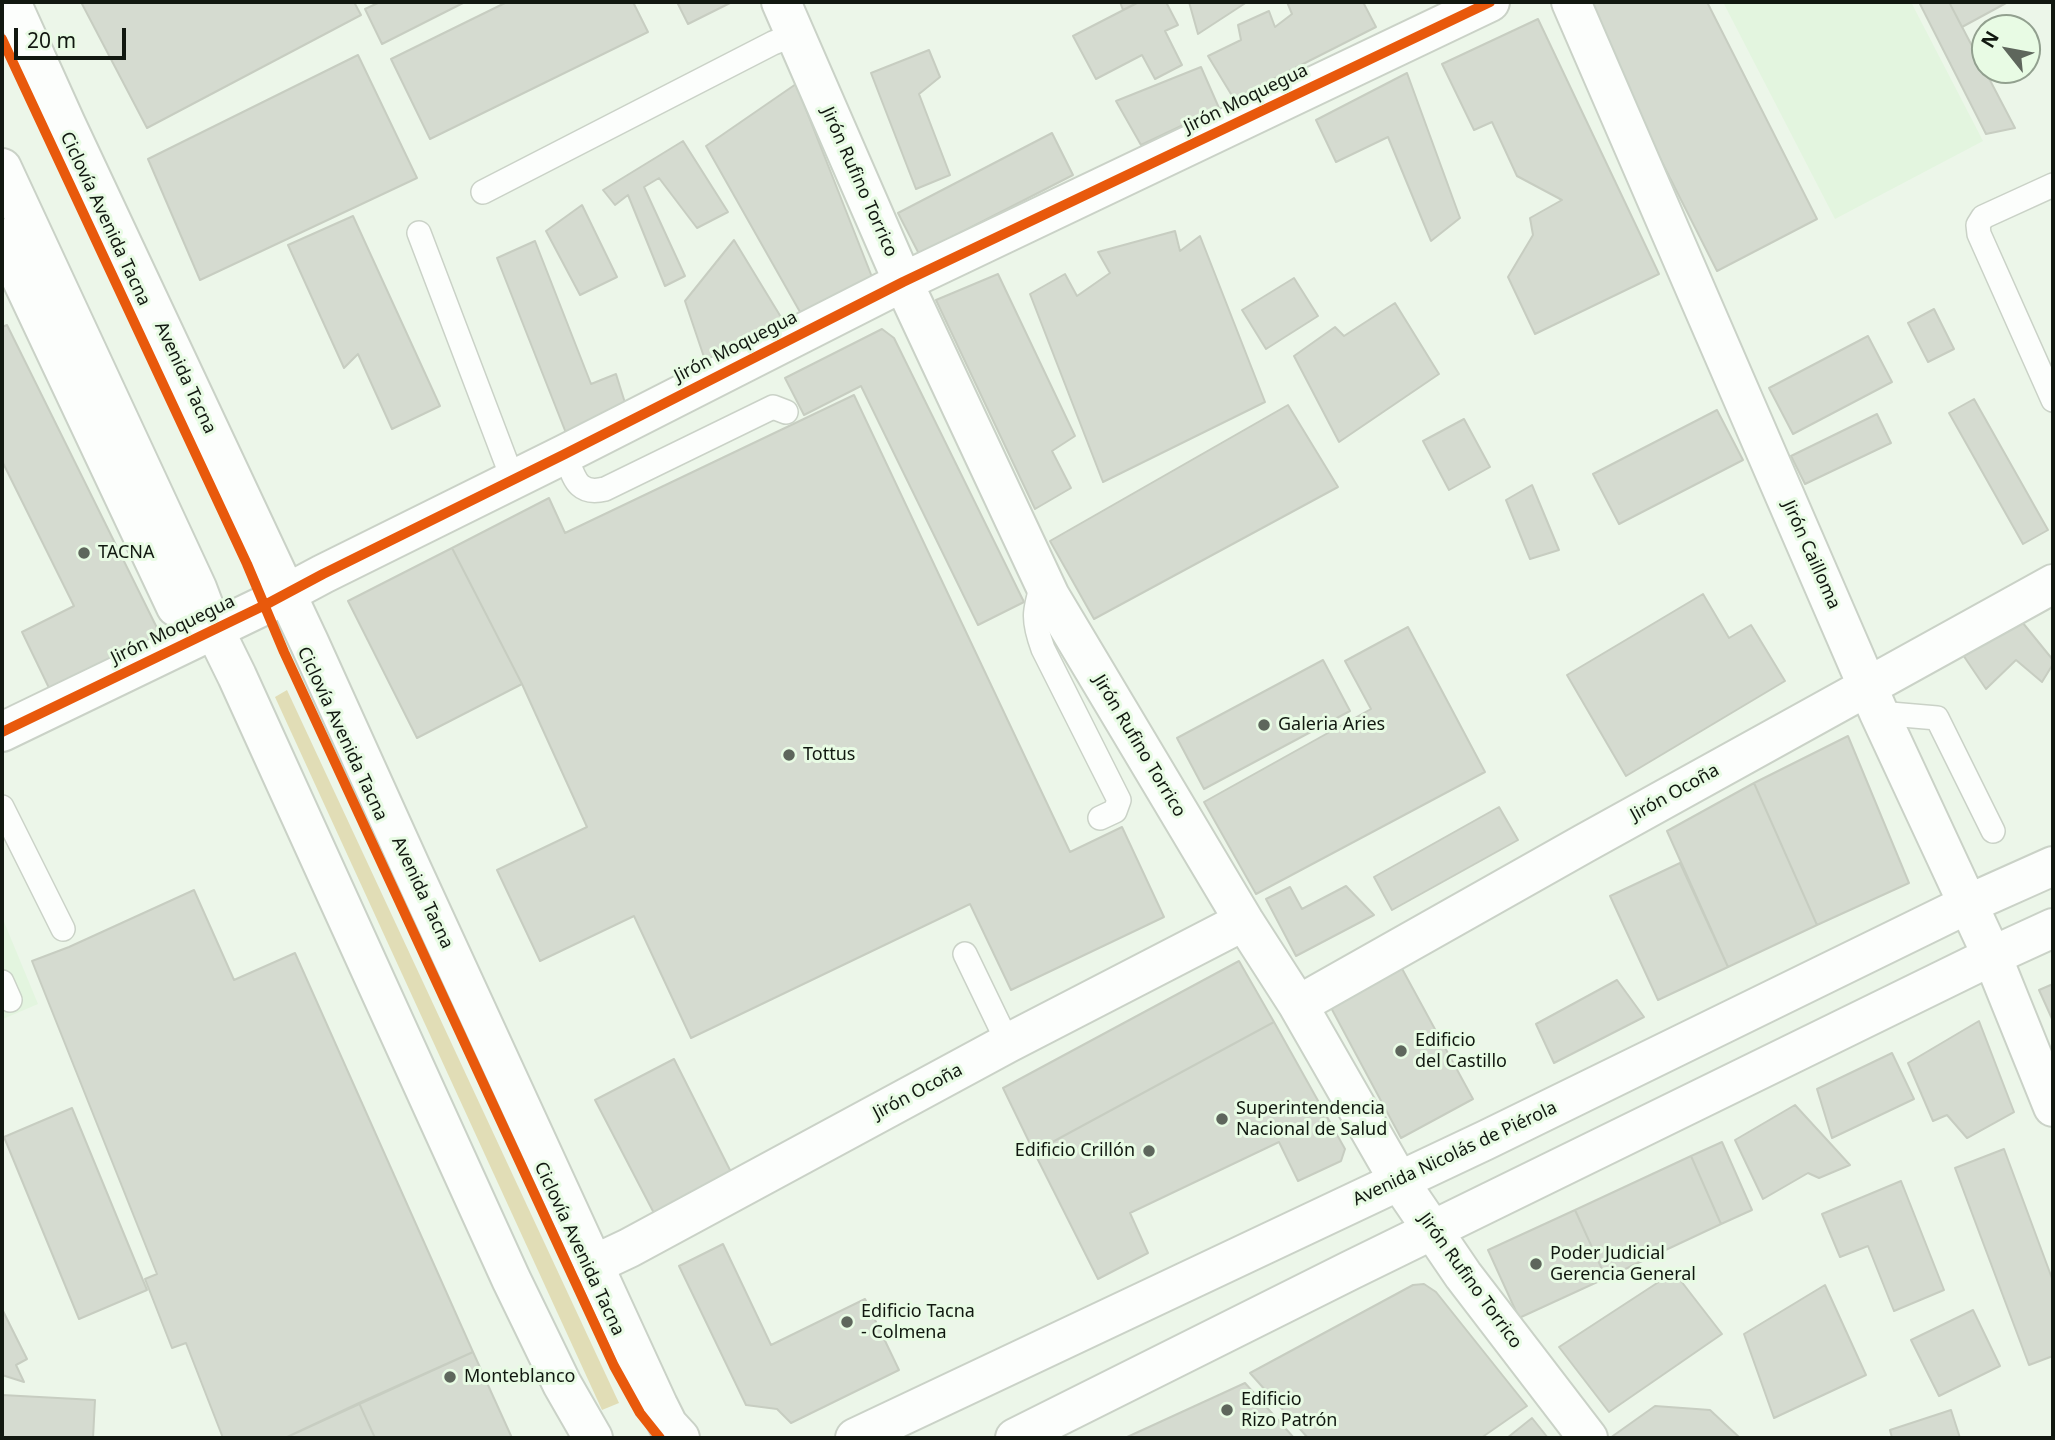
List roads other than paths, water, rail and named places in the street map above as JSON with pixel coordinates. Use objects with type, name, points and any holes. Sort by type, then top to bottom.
[{"type":"main road","name":"Avenida Tacna","points":[[11,2],[286,593],[658,1405],[668,1425],[680,1438]]},
{"type":"main road","name":"Jirón Moquegua","points":[[2,732],[513,480],[903,282],[1490,2]]},
{"type":"main road","name":"Jirón Cailloma","points":[[1571,2],[1874,699],[1992,956],[2053,1107]]},
{"type":"main road","name":"Jirón Rufino Torrico","points":[[788,18],[903,282],[1045,567],[1244,921],[1298,1005],[1399,1181],[1432,1231],[1588,1438]]},
{"type":"main road","points":[[2,167],[203,634],[523,1362],[563,1438]]},
{"type":"main road","points":[[2,238],[203,634],[511,1279],[562,1384],[593,1438]]},
{"type":"main road","name":"Jirón Ocoña","points":[[1298,1005],[1874,699],[2053,584]]},
{"type":"main road","name":"Avenida Nicolás de Piérola","points":[[855,1438],[1486,1140],[1968,904],[2053,866]]},
{"type":"main road","name":"Jirón Ocoña","points":[[593,1265],[1007,1043],[1244,921]]},
{"type":"main road","points":[[1014,1438],[2053,928]]},
{"type":"lane","points":[[483,192],[773,43],[788,18]]},
{"type":"lane","points":[[2053,185],[1983,217],[1978,225],[1979,234],[2053,400]]},
{"type":"lane","points":[[419,233],[513,480]]},
{"type":"lane","points":[[565,454],[577,483],[593,492],[605,489],[773,407],[786,412]]},
{"type":"lane","points":[[1045,567],[1034,612],[1036,629],[1043,649],[1119,800],[1115,810],[1100,818]]},
{"type":"lane","points":[[1874,699],[1937,718],[1993,831]]},
{"type":"lane","points":[[2,807],[63,929]]},
{"type":"lane","points":[[965,954],[1007,1043]]},
{"type":"place","name":"TACNA","points":[[84,553]]},
{"type":"place","name":"Galeria Aries","points":[[1264,725]]},
{"type":"place","name":"Tottus","points":[[789,755]]},
{"type":"place","name":"Edificio del Castillo","points":[[1401,1051]]},
{"type":"place","name":"Superintendencia Nacional de Salud","points":[[1222,1119]]},
{"type":"place","name":"Edificio Crillón","points":[[1149,1151]]},
{"type":"place","name":"Poder Judicial Gerencia General","points":[[1536,1264]]},
{"type":"place","name":"Edificio Tacna - Colmena","points":[[847,1322]]},
{"type":"place","name":"Monteblanco","points":[[450,1377]]},
{"type":"place","name":"Edificio Rizo Patrón","points":[[1227,1410]]}]
